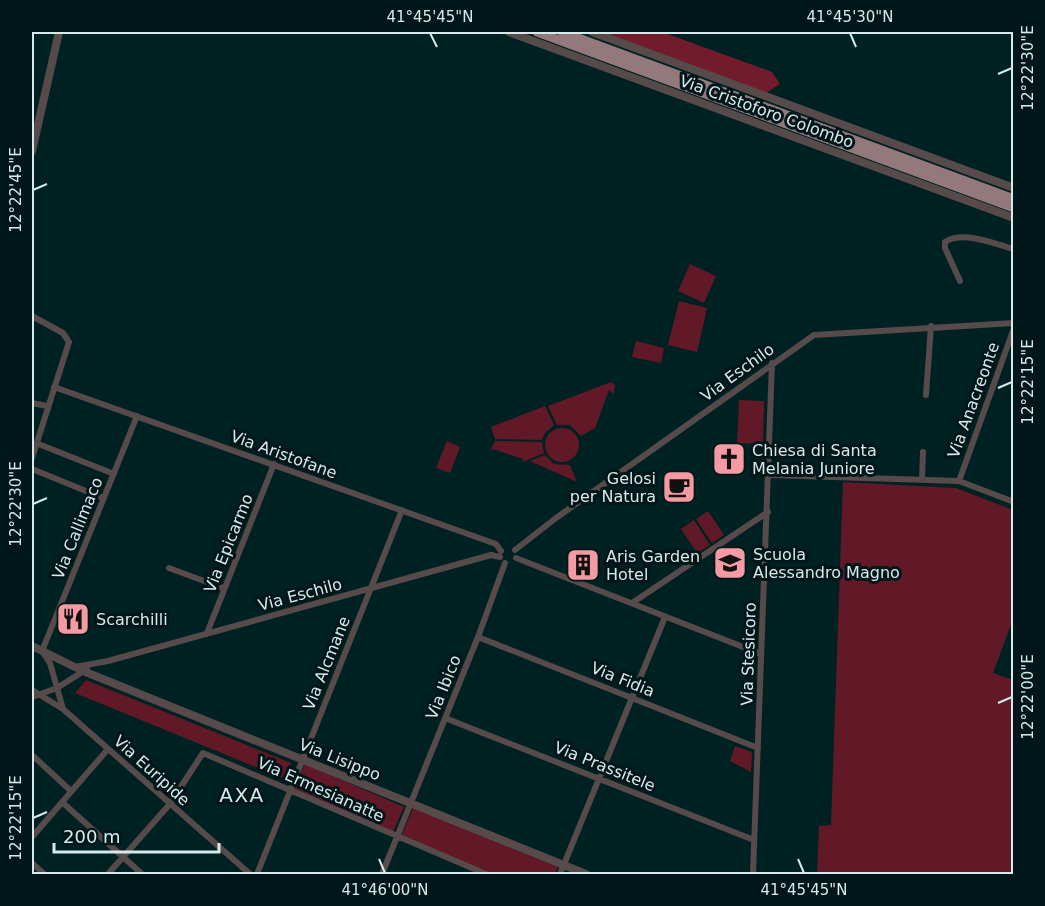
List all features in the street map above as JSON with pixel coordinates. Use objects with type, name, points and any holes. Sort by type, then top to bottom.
[{"type":"main road","name":"Via Cristoforo Colombo","points":[[537,32],[1014,208]]},
{"type":"main road","name":"Via Cristoforo Colombo","points":[[562,32],[1014,199]]},
{"type":"street","points":[[32,151],[59,32]]},
{"type":"street","name":"Via Cristoforo Colombo","points":[[510,32],[1014,218]]},
{"type":"street","name":"Via Cristoforo Colombo","points":[[592,32],[1014,188]]},
{"type":"street","points":[[960,281],[945,248],[945,242],[948,240],[959,237],[1014,249]]},
{"type":"street","points":[[32,316],[67,338],[69,348],[47,406],[32,458]]},
{"type":"street","name":"Via Eschilo","points":[[515,550],[772,363],[816,334],[1014,322]]},
{"type":"street","points":[[926,395],[931,326]]},
{"type":"street","name":"Via Anacreonte","points":[[959,481],[1014,328]]},
{"type":"street","name":"Via Stesicoro","points":[[753,874],[770,475],[772,363]]},
{"type":"street","name":"Via Aristofane","points":[[54,387],[496,544],[502,557]]},
{"type":"street","points":[[32,403],[47,406]]},
{"type":"street","name":"Via Callimaco","points":[[42,651],[137,416]]},
{"type":"street","points":[[36,443],[114,474]]},
{"type":"street","points":[[922,480],[923,452]]},
{"type":"street","name":"Via Epicarmo","points":[[207,633],[223,588],[274,465]]},
{"type":"street","points":[[32,469],[103,498]]},
{"type":"street","points":[[770,475],[959,481],[1014,502]]},
{"type":"street","name":"Via Alcmane","points":[[257,874],[402,510]]},
{"type":"street","points":[[632,603],[768,512]]},
{"type":"street","points":[[509,547],[515,550],[516,558],[512,563],[502,557],[509,547]]},
{"type":"street","name":"Via Eschilo","points":[[108,661],[491,555],[502,557]]},
{"type":"street","name":"Via Ibico","points":[[382,874],[478,637],[502,557]]},
{"type":"street","points":[[516,558],[761,654]]},
{"type":"street","points":[[169,568],[223,588]]},
{"type":"street","points":[[560,874],[664,617]]},
{"type":"street","name":"Via Fidia","points":[[478,637],[758,748]]},
{"type":"street","name":"Via Lisippo","points":[[32,646],[83,671],[586,874]]},
{"type":"street","points":[[42,651],[50,663],[63,709]]},
{"type":"street","points":[[75,677],[74,667],[108,661]]},
{"type":"street","points":[[33,693],[57,688],[83,671],[108,661]]},
{"type":"street","name":"Via Euripide","points":[[33,693],[63,709],[169,805],[250,874]]},
{"type":"street","name":"Via Prassitele","points":[[445,718],[754,840]]},
{"type":"street","points":[[32,837],[108,749]]},
{"type":"street","name":"Via Ermesianatte","points":[[169,805],[202,753],[486,874]]},
{"type":"street","points":[[32,755],[71,792]]},
{"type":"street","points":[[62,802],[141,874]]},
{"type":"street","points":[[108,874],[169,805]]},
{"type":"street","points":[[32,863],[45,874]]},
{"type":"shaded area","points":[[601,32],[662,32],[772,72],[780,84],[766,93]]},
{"type":"shaded area","points":[[690,264],[716,276],[704,303],[678,291]]},
{"type":"shaded area","points":[[679,301],[707,308],[697,352],[668,345]]},
{"type":"shaded area","points":[[636,341],[664,348],[661,363],[632,357]]},
{"type":"shaded area","points":[[611,382],[615,385],[614,394],[609,390],[595,428],[581,436],[570,425],[557,425],[548,406]]},
{"type":"shaded area","points":[[739,400],[764,401],[763,444],[737,443]]},
{"type":"shaded area","points":[[545,406],[554,425],[545,433],[542,440],[495,439],[491,427]]},
{"type":"shaded area","points":[[562,428],[574,433],[579,445],[574,457],[562,462],[550,457],[545,445],[550,433]]},
{"type":"shaded area","points":[[447,441],[460,447],[450,473],[436,468]]},
{"type":"shaded area","points":[[495,441],[542,442],[544,453],[523,462],[523,459],[493,449],[490,451]]},
{"type":"shaded area","points":[[545,455],[554,464],[570,465],[577,482],[530,461]]},
{"type":"shaded area","points":[[843,482],[956,488],[1013,510],[1013,619],[993,673],[1013,680],[1013,874],[817,874],[819,826],[831,825]]},
{"type":"shaded area","points":[[708,511],[724,535],[712,543],[696,519]]},
{"type":"shaded area","points":[[694,520],[710,545],[697,553],[681,529]]},
{"type":"shaded area","points":[[86,680],[291,763],[285,779],[75,693]]},
{"type":"shaded area","points":[[735,746],[752,752],[751,772],[730,761]]},
{"type":"shaded area","points":[[305,764],[404,807],[393,832],[294,789]]},
{"type":"shaded area","points":[[413,808],[558,867],[555,874],[494,874],[401,837]]},
{"type":"place","name":"Chiesa di Santa Melania Juniore","points":[[729,459]]},
{"type":"place","name":"Gelosi per Natura","points":[[679,487]]},
{"type":"place","name":"Scuola Alessandro Magno","points":[[730,563]]},
{"type":"place","name":"Aris Garden Hotel","points":[[583,565]]},
{"type":"place","name":"Scarchilli","points":[[73,619]]},
{"type":"district","name":"AXA","points":[[242,795]]}]
